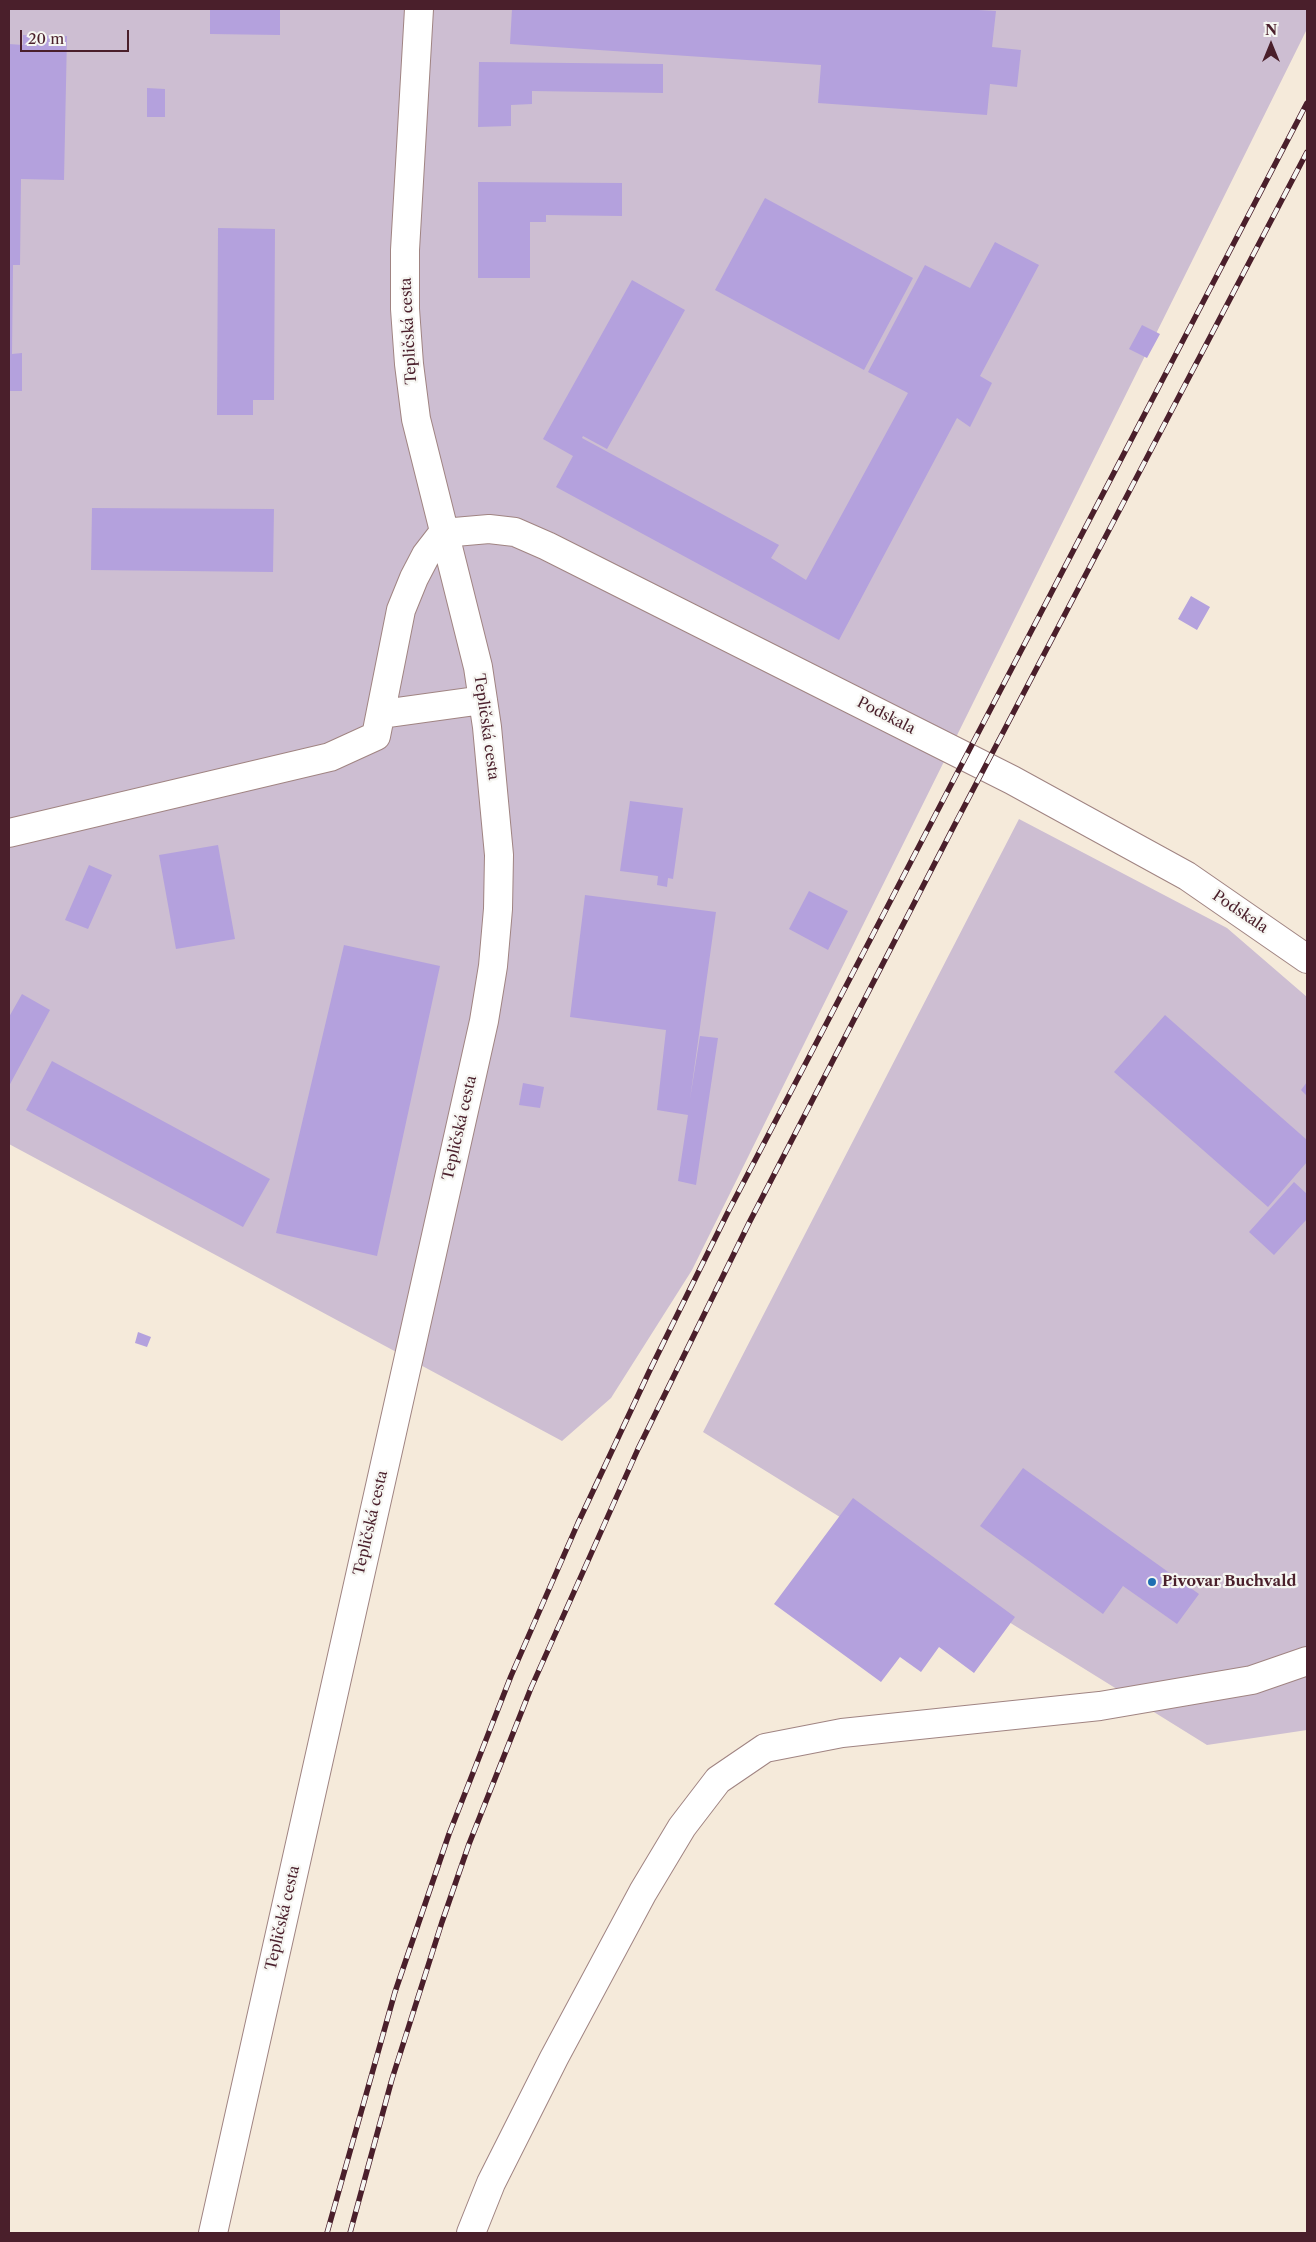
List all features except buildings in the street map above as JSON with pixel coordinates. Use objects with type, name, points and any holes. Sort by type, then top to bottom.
[{"type":"street","name":"Tepličská cesta","points":[[213,2233],[484,1021],[493,966],[498,909],[499,854],[496,800],[483,700],[478,667],[416,419],[409,364],[405,309],[405,250],[419,9]]},
{"type":"street","name":"Podskala","points":[[443,533],[490,529],[514,532],[547,546],[1012,780],[1187,876],[1307,958]]},
{"type":"street","points":[[9,833],[330,757],[376,736],[402,610],[414,578],[426,555],[443,533]]},
{"type":"street","points":[[382,714],[483,700]]},
{"type":"street","points":[[470,2233],[550,2066],[643,1892],[682,1827],[718,1780],[765,1748],[842,1733],[1100,1706],[1252,1680],[1307,1661]]},
{"type":"shaded area","points":[[9,9],[1307,9],[1307,29],[692,1270],[611,1398],[562,1441],[9,1144]]},
{"type":"shaded area","points":[[1019,819],[1227,928],[1307,997],[1307,1730],[1207,1745],[703,1432]]},
{"type":"railway","points":[[327,2233],[395,1992],[449,1834],[511,1676],[578,1523],[649,1372],[728,1212],[1307,103]]},
{"type":"railway","points":[[350,2233],[392,2079],[469,1844],[531,1688],[638,1449],[749,1223],[954,826],[1307,152]]},
{"type":"place","name":"Pivovar Buchvald","points":[[1152,1582]]}]
